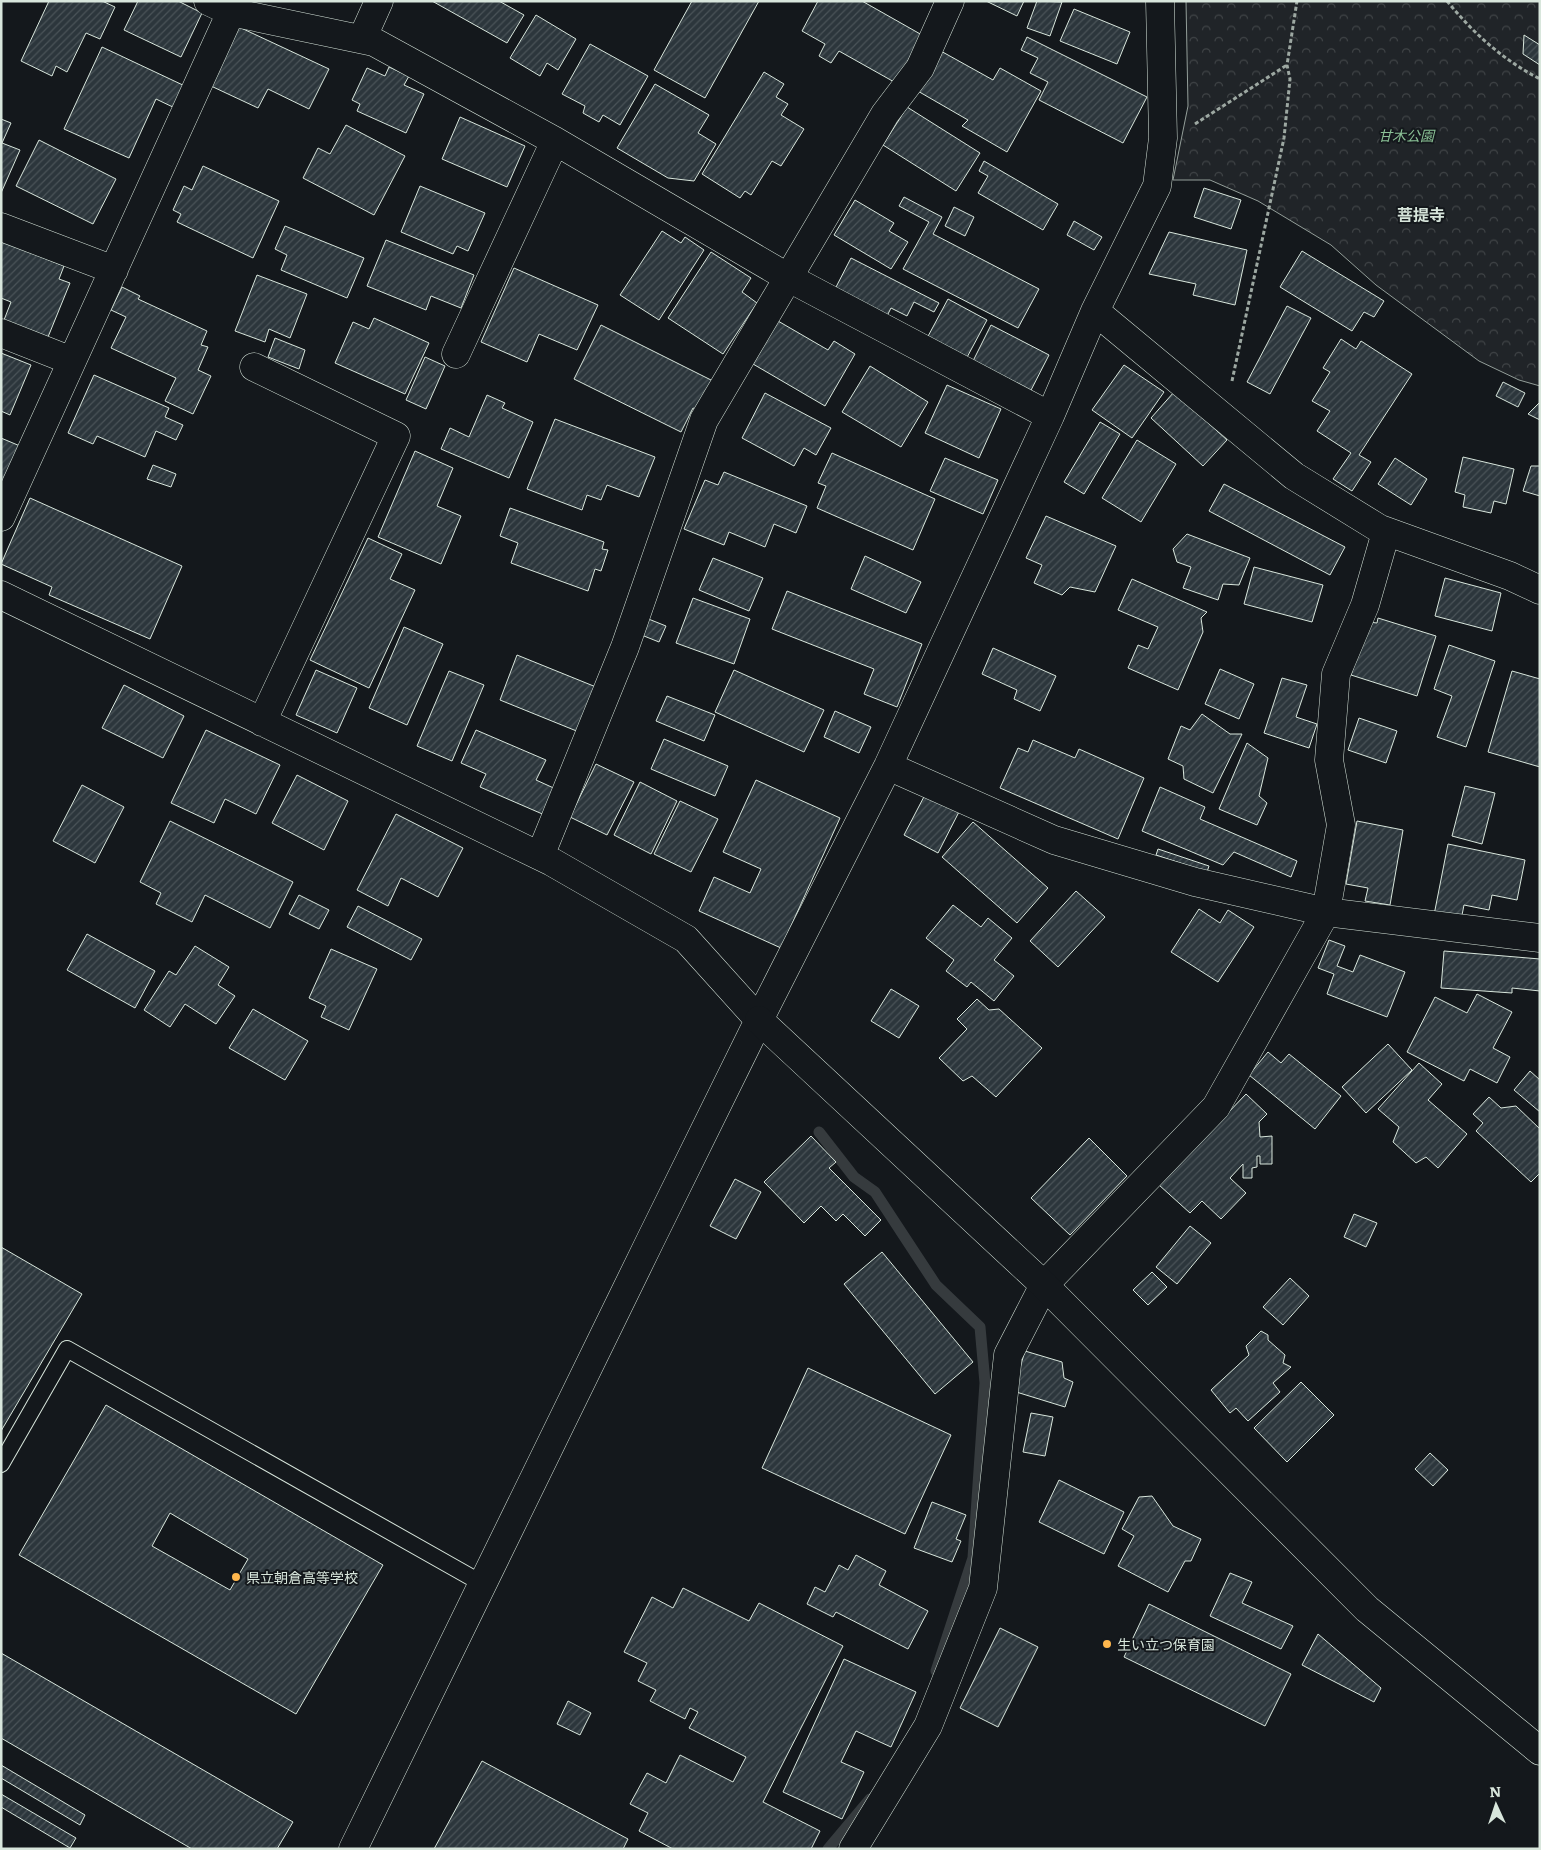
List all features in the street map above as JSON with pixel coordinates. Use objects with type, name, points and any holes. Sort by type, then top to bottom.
[{"type":"street","points":[[362,39],[379,1]]},
{"type":"street","points":[[540,856],[625,647],[704,420],[885,114],[920,68],[950,1]]},
{"type":"street","points":[[353,1849],[759,1020],[888,766],[1050,416],[1094,312],[1157,186],[1164,138],[1160,1]]},
{"type":"street","points":[[1,518],[114,270],[220,7],[374,42],[555,141],[789,278],[1050,416]]},
{"type":"street","points":[[456,354],[555,141]]},
{"type":"street","points":[[1,227],[114,270]]},
{"type":"street","points":[[1094,312],[1294,476],[1386,532],[1510,576],[1540,590]]},
{"type":"street","points":[[1,333],[72,361]]},
{"type":"street","points":[[254,367],[396,436],[262,722]]},
{"type":"street","points":[[853,1849],[928,1726],[983,1588],[1008,1356],[1044,1285],[1216,1107],[1326,912],[1340,825],[1329,760],[1336,674],[1365,605],[1386,532]]},
{"type":"street","points":[[1,595],[540,856],[686,939],[759,1020],[1044,1285],[1367,1609],[1540,1751]]},
{"type":"street","points":[[888,766],[1054,840],[1195,882],[1326,912],[1540,938]]},
{"type":"lane","points":[[1,1464],[68,1349],[483,1584]]},
{"type":"path","points":[[1216,413],[1230,389],[1268,220],[1284,138],[1290,79],[1287,65],[1297,1]]},
{"type":"path","points":[[1447,1],[1485,43],[1525,71],[1540,79]]},
{"type":"path","points":[[1164,138],[1198,122],[1287,65]]},
{"type":"green space","name":"甘木公園","points":[[1186,1],[1540,1],[1540,386],[1519,380],[1479,361],[1376,285],[1331,245],[1258,201],[1210,180],[1173,180],[1188,106]]},
{"type":"building","points":[[49,1],[102,1],[115,7],[100,39],[86,33],[67,72],[56,66],[52,76],[21,61]]},
{"type":"building","points":[[138,1],[178,1],[202,13],[181,57],[124,30]]},
{"type":"building","points":[[432,1],[499,1],[524,15],[507,43]]},
{"type":"building","points":[[692,1],[759,1],[705,98],[654,70]]},
{"type":"building","points":[[818,1],[862,1],[922,35],[896,83],[839,51],[831,63],[819,56],[825,44],[802,31]]},
{"type":"building","points":[[986,1],[1024,1],[1017,16]]},
{"type":"building","points":[[1037,1],[1062,2],[1050,36],[1027,28]]},
{"type":"building","points":[[1074,9],[1130,32],[1117,64],[1060,41]]},
{"type":"building","points":[[536,15],[576,39],[558,70],[547,63],[540,76],[510,58]]},
{"type":"building","points":[[239,27],[329,69],[309,109],[268,89],[258,108],[211,86]]},
{"type":"building","points":[[1524,35],[1540,45],[1540,65],[1523,54]]},
{"type":"building","points":[[1027,37],[1147,97],[1123,143],[1039,100],[1048,82],[1030,73],[1038,58],[1021,50]]},
{"type":"building","points":[[590,44],[648,76],[620,125],[603,115],[599,122],[583,113],[585,106],[562,94]]},
{"type":"building","points":[[102,47],[187,87],[177,109],[156,99],[129,158],[64,129]]},
{"type":"building","points":[[939,50],[993,80],[1000,68],[1041,91],[1007,152],[962,126],[968,120],[916,90]]},
{"type":"building","points":[[389,67],[409,76],[404,85],[424,94],[406,133],[357,111],[360,104],[352,100],[367,68],[385,76]]},
{"type":"building","points":[[764,72],[784,84],[776,97],[788,104],[781,115],[804,129],[781,166],[772,161],[751,195],[745,191],[740,198],[702,174]]},
{"type":"building","points":[[655,84],[709,115],[698,133],[716,144],[694,181],[668,178],[617,148]]},
{"type":"building","points":[[907,107],[980,153],[956,191],[883,145]]},
{"type":"building","points":[[460,117],[525,146],[507,187],[442,159]]},
{"type":"building","points":[[1,119],[11,123],[2,143],[20,150],[1,193]]},
{"type":"building","points":[[346,125],[405,156],[374,215],[303,178],[318,148],[330,154]]},
{"type":"building","points":[[39,140],[116,179],[93,224],[16,186]]},
{"type":"building","points":[[984,161],[1058,204],[1043,230],[978,193],[988,176],[979,171]]},
{"type":"building","points":[[203,166],[279,201],[253,258],[177,222],[181,214],[173,210],[184,186],[192,190]]},
{"type":"building","points":[[420,186],[485,213],[468,251],[457,246],[453,254],[401,232]]},
{"type":"building","points":[[1204,188],[1241,200],[1231,229],[1194,217]]},
{"type":"building","points":[[904,197],[942,217],[933,234],[1039,289],[1018,328],[903,269],[929,222],[899,206]]},
{"type":"building","points":[[855,200],[894,223],[889,231],[908,242],[891,269],[834,235]]},
{"type":"building","points":[[954,207],[974,217],[965,236],[945,226]]},
{"type":"building","points":[[1074,221],[1102,237],[1094,250],[1067,235]]},
{"type":"building","points":[[285,226],[364,258],[347,298],[281,270],[287,255],[275,249]]},
{"type":"building","points":[[662,231],[681,243],[685,237],[704,250],[659,320],[620,295]]},
{"type":"building","points":[[1169,232],[1247,250],[1235,305],[1193,295],[1196,284],[1149,274]]},
{"type":"building","points":[[386,240],[474,275],[461,308],[431,296],[426,310],[367,286]]},
{"type":"building","points":[[1,241],[64,266],[59,279],[70,283],[48,337],[4,320],[11,302],[1,298]]},
{"type":"building","points":[[1302,251],[1384,301],[1374,317],[1364,312],[1352,331],[1280,287]]},
{"type":"building","points":[[711,252],[751,278],[742,292],[757,303],[723,354],[668,318]]},
{"type":"building","points":[[851,258],[939,303],[934,312],[914,302],[907,316],[891,308],[887,316],[835,289]]},
{"type":"building","points":[[514,268],[598,305],[577,350],[539,334],[527,362],[481,342]]},
{"type":"building","points":[[257,275],[307,294],[290,338],[269,329],[265,342],[235,331]]},
{"type":"building","points":[[122,287],[140,296],[138,299],[207,331],[201,345],[208,347],[198,370],[211,376],[193,414],[165,401],[176,378],[111,348],[126,317],[111,310]]},
{"type":"building","points":[[948,299],[987,320],[965,361],[926,340]]},
{"type":"building","points":[[1287,306],[1311,318],[1270,394],[1247,382]]},
{"type":"building","points":[[374,318],[429,343],[405,394],[335,363],[353,322],[369,329]]},
{"type":"building","points":[[778,321],[828,350],[834,341],[855,354],[825,406],[753,364]]},
{"type":"building","points":[[601,325],[713,381],[698,410],[693,408],[681,432],[574,379]]},
{"type":"building","points":[[991,325],[1049,355],[1028,396],[970,367]]},
{"type":"building","points":[[275,338],[305,350],[299,369],[268,357]]},
{"type":"building","points":[[1341,339],[1356,349],[1361,341],[1412,374],[1359,455],[1371,462],[1352,491],[1333,479],[1351,453],[1317,431],[1330,411],[1312,401],[1330,372],[1323,368]]},
{"type":"building","points":[[1,353],[31,365],[10,415],[1,411]]},
{"type":"building","points":[[425,357],[445,366],[426,409],[406,400]]},
{"type":"building","points":[[1124,365],[1164,392],[1132,438],[1092,410]]},
{"type":"building","points":[[870,366],[928,402],[901,447],[842,412]]},
{"type":"building","points":[[94,375],[169,408],[165,417],[183,425],[176,440],[156,431],[145,457],[97,436],[93,444],[68,433]]},
{"type":"building","points":[[1503,382],[1525,393],[1518,407],[1496,396]]},
{"type":"building","points":[[947,385],[1001,409],[979,458],[925,433]]},
{"type":"building","points":[[1174,392],[1227,440],[1203,466],[1151,418]]},
{"type":"building","points":[[765,393],[831,428],[816,455],[804,448],[794,466],[742,438]]},
{"type":"building","points":[[487,395],[505,403],[502,408],[533,422],[509,478],[441,449],[450,428],[469,437]]},
{"type":"building","points":[[1540,402],[1540,420],[1528,414]]},
{"type":"building","points":[[555,419],[655,457],[639,497],[607,485],[601,500],[587,495],[582,510],[527,489]]},
{"type":"building","points":[[1100,422],[1120,434],[1084,494],[1064,482]]},
{"type":"building","points":[[1,438],[20,446],[1,488]]},
{"type":"building","points":[[1137,440],[1176,464],[1141,522],[1102,498]]},
{"type":"building","points":[[415,451],[453,468],[437,506],[461,516],[441,564],[378,537]]},
{"type":"building","points":[[832,453],[935,499],[913,550],[817,508],[826,486],[818,483]]},
{"type":"building","points":[[1463,457],[1514,469],[1506,504],[1494,501],[1491,513],[1463,507],[1465,495],[1455,492]]},
{"type":"building","points":[[945,458],[998,480],[983,514],[930,491]]},
{"type":"building","points":[[1395,458],[1427,479],[1411,505],[1378,484]]},
{"type":"building","points":[[153,465],[176,474],[171,487],[147,479]]},
{"type":"building","points":[[1531,466],[1540,466],[1540,496],[1523,491]]},
{"type":"building","points":[[724,472],[807,506],[796,533],[774,524],[765,547],[729,532],[724,545],[684,529],[705,480],[718,485]]},
{"type":"building","points":[[1224,484],[1345,547],[1330,575],[1209,511]]},
{"type":"building","points":[[30,498],[182,566],[150,639],[49,595],[52,587],[1,564]]},
{"type":"building","points":[[510,508],[604,542],[602,549],[608,550],[601,571],[595,569],[588,591],[511,563],[518,543],[500,536]]},
{"type":"building","points":[[1046,516],[1116,546],[1095,592],[1070,587],[1062,595],[1034,583],[1042,565],[1026,558]]},
{"type":"building","points":[[1187,534],[1250,558],[1239,585],[1223,584],[1218,600],[1183,588],[1191,567],[1177,562],[1173,549]]},
{"type":"building","points":[[368,538],[402,554],[390,579],[415,590],[369,688],[310,660]]},
{"type":"building","points":[[865,556],[921,582],[906,613],[851,589]]},
{"type":"building","points":[[713,558],[763,578],[749,611],[699,590]]},
{"type":"building","points":[[1254,567],[1323,585],[1312,622],[1244,604]]},
{"type":"building","points":[[1445,578],[1501,593],[1492,631],[1435,616]]},
{"type":"building","points":[[1132,579],[1207,612],[1201,618],[1203,632],[1178,690],[1128,668],[1138,645],[1148,649],[1158,627],[1118,610]]},
{"type":"building","points":[[787,591],[922,644],[897,707],[864,694],[874,669],[772,629]]},
{"type":"building","points":[[693,598],[750,619],[734,664],[676,643]]},
{"type":"building","points":[[646,618],[666,626],[659,642],[639,634]]},
{"type":"building","points":[[1378,618],[1436,636],[1417,696],[1351,675],[1368,622],[1377,623]]},
{"type":"building","points":[[404,627],[443,644],[407,725],[369,708]]},
{"type":"building","points":[[1449,645],[1495,661],[1466,747],[1437,737],[1452,696],[1434,689]]},
{"type":"building","points":[[993,648],[1056,676],[1040,711],[1014,699],[1017,690],[982,674]]},
{"type":"building","points":[[517,655],[596,687],[579,732],[500,700]]},
{"type":"building","points":[[1220,669],[1254,684],[1239,719],[1205,704]]},
{"type":"building","points":[[316,670],[357,688],[337,733],[296,715]]},
{"type":"building","points":[[734,670],[824,710],[804,752],[715,712]]},
{"type":"building","points":[[449,671],[484,685],[452,761],[417,746]]},
{"type":"building","points":[[1512,671],[1540,679],[1540,767],[1488,752]]},
{"type":"building","points":[[1282,678],[1307,685],[1296,717],[1317,724],[1309,748],[1264,733]]},
{"type":"building","points":[[124,685],[184,716],[163,758],[102,728]]},
{"type":"building","points":[[667,696],[715,715],[704,741],[656,721]]},
{"type":"building","points":[[835,711],[871,727],[859,753],[824,737]]},
{"type":"building","points":[[1202,714],[1230,734],[1242,734],[1213,793],[1184,779],[1183,766],[1168,759],[1181,726],[1190,730]]},
{"type":"building","points":[[1359,718],[1397,731],[1386,763],[1348,750]]},
{"type":"building","points":[[206,730],[280,765],[256,814],[225,799],[214,823],[171,803]]},
{"type":"building","points":[[476,730],[546,760],[536,780],[558,790],[547,816],[480,787],[486,774],[461,763]]},
{"type":"building","points":[[664,739],[728,766],[715,796],[651,769]]},
{"type":"building","points":[[1033,740],[1075,758],[1079,749],[1144,778],[1118,839],[1000,788],[1018,748],[1028,752]]},
{"type":"building","points":[[1247,743],[1268,758],[1259,796],[1267,803],[1257,825],[1219,809]]},
{"type":"building","points":[[596,764],[634,782],[607,835],[570,817]]},
{"type":"building","points":[[297,775],[348,801],[324,850],[272,823]]},
{"type":"building","points":[[756,780],[840,818],[781,948],[699,911],[714,877],[750,893],[761,869],[723,852]]},
{"type":"building","points":[[640,782],[677,801],[651,854],[614,835]]},
{"type":"building","points":[[82,785],[124,807],[95,863],[53,841]]},
{"type":"building","points":[[1465,786],[1495,793],[1482,844],[1452,836]]},
{"type":"building","points":[[1160,787],[1205,807],[1200,819],[1297,861],[1291,877],[1234,852],[1223,865],[1142,831]]},
{"type":"building","points":[[928,789],[962,806],[938,853],[904,835]]},
{"type":"building","points":[[680,801],[718,819],[691,872],[654,854]]},
{"type":"building","points":[[396,814],[463,848],[438,897],[401,878],[388,906],[357,890]]},
{"type":"building","points":[[170,821],[293,882],[270,928],[205,895],[192,922],[156,904],[161,893],[140,882]]},
{"type":"building","points":[[1357,821],[1403,830],[1390,905],[1365,901],[1368,888],[1346,884]]},
{"type":"building","points":[[973,822],[1048,888],[1017,923],[942,857]]},
{"type":"building","points":[[1448,844],[1525,860],[1517,900],[1492,895],[1489,910],[1464,905],[1461,920],[1434,915]]},
{"type":"building","points":[[1158,849],[1209,866],[1207,872],[1156,855]]},
{"type":"building","points":[[1076,891],[1105,917],[1058,967],[1030,941]]},
{"type":"building","points":[[299,895],[329,910],[319,929],[289,914]]},
{"type":"building","points":[[953,905],[981,927],[988,918],[1012,938],[994,960],[1014,976],[994,1001],[971,982],[967,987],[946,971],[954,960],[926,938]]},
{"type":"building","points":[[358,906],[422,939],[411,960],[347,927]]},
{"type":"building","points":[[1199,909],[1220,923],[1228,910],[1254,927],[1218,982],[1171,952]]},
{"type":"building","points":[[87,934],[155,971],[135,1008],[67,970]]},
{"type":"building","points":[[1329,940],[1345,946],[1337,966],[1353,972],[1360,955],[1405,972],[1387,1017],[1327,994],[1334,974],[1318,968]]},
{"type":"building","points":[[195,946],[229,967],[218,985],[235,996],[216,1024],[185,1004],[170,1027],[144,1010],[169,971],[176,975]]},
{"type":"building","points":[[331,949],[377,969],[349,1030],[321,1017],[326,1006],[309,998]]},
{"type":"building","points":[[1444,951],[1540,959],[1540,991],[1512,988],[1512,993],[1441,988]]},
{"type":"building","points":[[891,989],[919,1006],[899,1038],[871,1021]]},
{"type":"building","points":[[1477,994],[1512,1012],[1493,1048],[1510,1057],[1497,1083],[1470,1069],[1464,1081],[1407,1052],[1435,997],[1467,1013]]},
{"type":"building","points":[[977,999],[989,1010],[999,1009],[1042,1048],[996,1097],[972,1076],[963,1081],[939,1058],[967,1029],[957,1019]]},
{"type":"building","points":[[253,1009],[308,1041],[285,1080],[229,1048]]},
{"type":"building","points":[[1388,1044],[1412,1070],[1366,1113],[1342,1087]]},
{"type":"building","points":[[1268,1052],[1281,1063],[1289,1054],[1341,1096],[1315,1129],[1249,1075]]},
{"type":"building","points":[[1419,1063],[1442,1084],[1428,1100],[1467,1134],[1438,1168],[1426,1157],[1416,1163],[1393,1142],[1399,1127],[1378,1109]]},
{"type":"building","points":[[1530,1071],[1540,1080],[1540,1112],[1514,1090]]},
{"type":"building","points":[[1246,1094],[1267,1114],[1259,1122],[1260,1137],[1272,1136],[1272,1164],[1260,1164],[1260,1156],[1257,1156],[1257,1167],[1252,1168],[1252,1178],[1243,1178],[1243,1164],[1230,1178],[1246,1193],[1221,1219],[1202,1201],[1190,1213],[1159,1185]]},
{"type":"building","points":[[1489,1097],[1501,1108],[1516,1106],[1540,1129],[1540,1173],[1531,1182],[1476,1131],[1483,1123],[1473,1114]]},
{"type":"building","points":[[811,1136],[836,1162],[829,1168],[881,1220],[865,1236],[843,1214],[836,1221],[821,1206],[804,1223],[764,1182]]},
{"type":"building","points":[[1089,1138],[1127,1176],[1070,1235],[1031,1198]]},
{"type":"building","points":[[735,1179],[761,1192],[736,1239],[710,1226]]},
{"type":"building","points":[[1354,1214],[1377,1223],[1366,1247],[1344,1237]]},
{"type":"building","points":[[1190,1226],[1211,1243],[1177,1284],[1156,1267]]},
{"type":"building","points":[[1,1247],[82,1294],[1,1431]]},
{"type":"building","points":[[882,1252],[973,1362],[935,1394],[844,1284]]},
{"type":"building","points":[[1152,1272],[1167,1287],[1148,1305],[1133,1290]]},
{"type":"building","points":[[1290,1278],[1309,1296],[1283,1325],[1263,1307]]},
{"type":"building","points":[[1261,1331],[1268,1335],[1268,1340],[1285,1355],[1283,1363],[1291,1367],[1273,1383],[1280,1392],[1248,1421],[1236,1408],[1230,1413],[1211,1390],[1249,1355],[1246,1346]]},
{"type":"building","points":[[1025,1351],[1062,1362],[1064,1378],[1073,1382],[1065,1407],[1013,1391]]},
{"type":"building","points":[[808,1368],[951,1435],[905,1534],[762,1468]]},
{"type":"building","points":[[1301,1382],[1334,1415],[1287,1462],[1254,1428]]},
{"type":"building","points":[[106,1405],[383,1565],[296,1714],[19,1555]],"holes":[[[170,1513],[248,1559],[230,1590],[152,1546]]]},
{"type":"building","points":[[1031,1413],[1053,1417],[1045,1456],[1023,1452]]},
{"type":"building","points":[[1430,1453],[1448,1470],[1433,1486],[1415,1469]]},
{"type":"building","points":[[1059,1480],[1124,1512],[1104,1554],[1039,1522]]},
{"type":"building","points":[[1152,1496],[1173,1526],[1201,1539],[1191,1561],[1185,1561],[1168,1592],[1118,1566],[1134,1536],[1122,1529],[1139,1497]]},
{"type":"building","points":[[932,1502],[966,1515],[956,1539],[961,1541],[952,1562],[914,1548]]},
{"type":"building","points":[[856,1555],[886,1571],[879,1585],[928,1611],[908,1649],[836,1612],[833,1617],[807,1604],[815,1587],[825,1592],[839,1565],[848,1570]]},
{"type":"building","points":[[1230,1573],[1252,1582],[1242,1603],[1293,1626],[1281,1649],[1210,1616]]},
{"type":"building","points":[[683,1588],[749,1621],[759,1603],[843,1646],[763,1802],[820,1831],[811,1849],[673,1849],[639,1831],[648,1813],[630,1804],[647,1773],[666,1783],[680,1755],[733,1782],[746,1757],[689,1728],[698,1712],[690,1708],[685,1719],[650,1701],[656,1690],[638,1681],[647,1663],[624,1652],[652,1597],[673,1608]]},
{"type":"building","points":[[1149,1604],[1291,1674],[1265,1726],[1124,1657]]},
{"type":"building","points":[[1000,1628],[1038,1647],[998,1727],[960,1708]]},
{"type":"building","points":[[1318,1634],[1381,1688],[1374,1702],[1302,1665]]},
{"type":"building","points":[[1,1653],[293,1822],[277,1849],[192,1849],[1,1738]]},
{"type":"building","points":[[844,1659],[916,1692],[891,1747],[856,1731],[841,1762],[864,1772],[842,1819],[783,1792]]},
{"type":"building","points":[[568,1701],[591,1713],[580,1735],[557,1724]]},
{"type":"building","points":[[482,1761],[628,1839],[623,1849],[434,1849]]},
{"type":"building","points":[[1,1765],[85,1815],[80,1825],[1,1778]]},
{"type":"building","points":[[1,1794],[76,1838],[70,1848],[1,1807]]},
{"type":"waterway","points":[[819,1132],[854,1177],[875,1192],[936,1285],[980,1327],[985,1383],[973,1558],[936,1671]]},
{"type":"waterway","points":[[828,1849],[870,1799]]},
{"type":"place","name":"県立朝倉高等学校","points":[[236,1577]]},
{"type":"place","name":"生い立つ保育園","points":[[1107,1644]]},
{"type":"district","name":"菩提寺","points":[[1421,214]]}]
